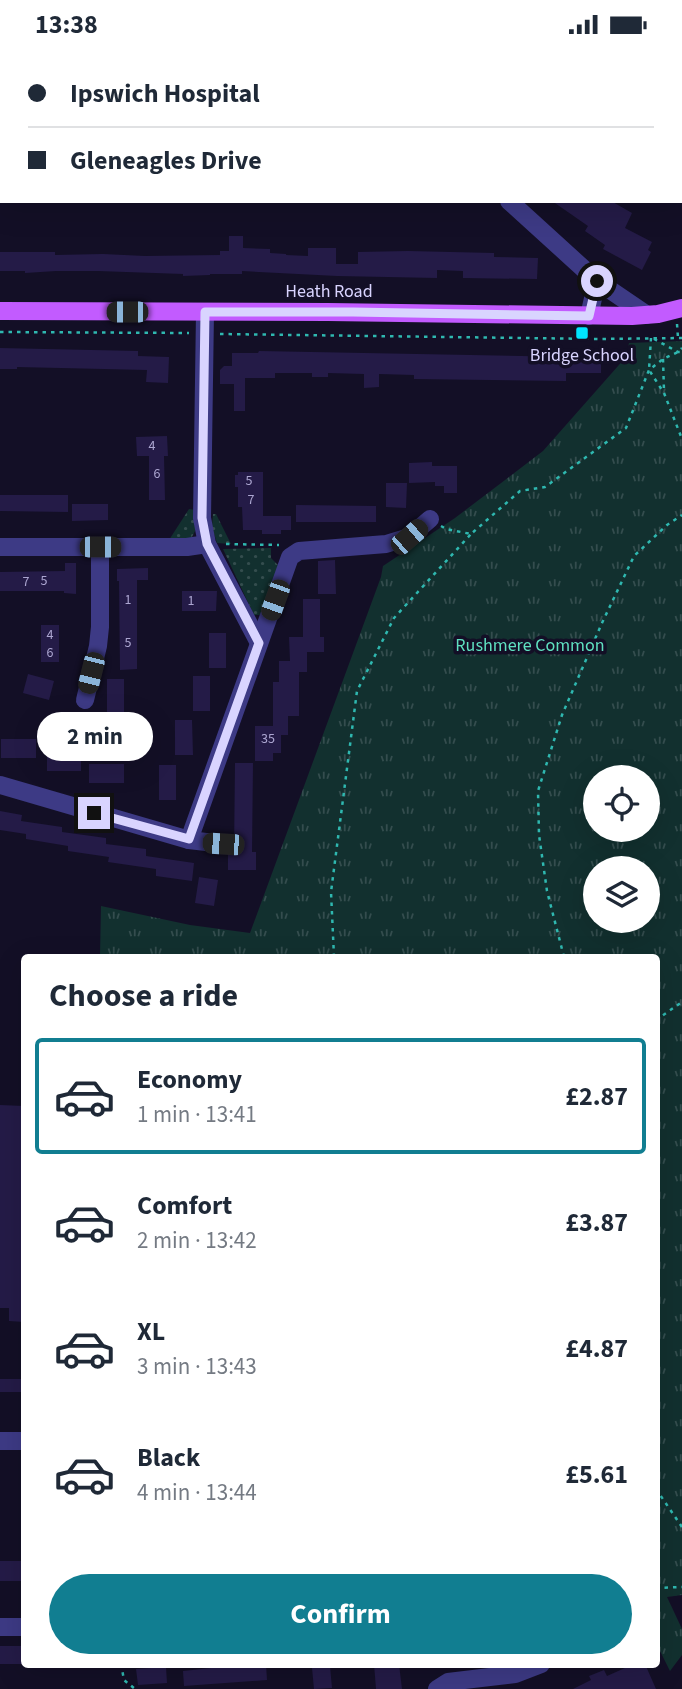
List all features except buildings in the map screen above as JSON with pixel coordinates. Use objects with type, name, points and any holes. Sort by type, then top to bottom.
[{"type":"main road","name":"Heath Road","points":[[0,311],[669,315]]},
{"type":"street","points":[[511,203],[597,281],[669,315]]},
{"type":"street","points":[[589,316],[597,281]]},
{"type":"street","points":[[205,312],[202,518],[207,544],[259,643]]},
{"type":"street","points":[[189,839],[290,557],[299,551],[386,544],[409,537],[430,519]]},
{"type":"street","points":[[0,547],[187,547],[207,544]]},
{"type":"street","points":[[85,700],[100,627],[100,547]]},
{"type":"street","points":[[0,785],[189,839],[223,844]]},
{"type":"street","points":[[0,1441],[21,1441]]},
{"type":"street","points":[[0,1627],[21,1627]]},
{"type":"street","points":[[438,1689],[448,1682],[515,1674],[531,1668]]},
{"type":"path","points":[[0,332],[680,338],[669,315]]},
{"type":"path","points":[[651,338],[681,351]]},
{"type":"path","points":[[334,954],[331,892],[357,691],[394,618],[471,534],[520,491],[545,487],[626,428],[649,370],[651,338]]},
{"type":"path","points":[[649,370],[663,359],[681,351]]},
{"type":"path","points":[[663,359],[664,393]]},
{"type":"path","points":[[649,370],[664,393],[682,439]]},
{"type":"path","points":[[563,954],[547,891],[538,791],[562,715],[634,556],[667,525],[682,515]]},
{"type":"path","points":[[430,519],[446,530],[471,534]]},
{"type":"path","points":[[207,544],[278,545],[299,551]]},
{"type":"path","points":[[660,1017],[682,1002]]},
{"type":"path","points":[[660,1495],[682,1527]]},
{"type":"path","points":[[660,1588],[682,1587]]},
{"type":"path","points":[[122,1668],[124,1680],[135,1689]]},
{"type":"green space","name":"Rushmere Common","points":[[682,341],[682,1595],[667,1597],[682,1629],[682,1655],[670,1671],[660,1651],[660,954],[100,954],[101,906],[190,925],[250,933],[383,566],[455,518],[543,451],[626,357],[629,343]]},
{"type":"green space","points":[[189,509],[195,510],[195,531],[191,539],[169,540]]},
{"type":"green space","points":[[213,514],[216,514],[231,544],[217,543],[212,527]]},
{"type":"green space","points":[[271,548],[271,558],[281,568],[265,612],[254,615],[223,549]]},
{"type":"place","name":"Bridge School","points":[[582,333]]},
{"type":"route","points":[[94,813],[189,839],[259,643],[207,544],[202,518],[205,312],[589,316],[597,281]]}]
